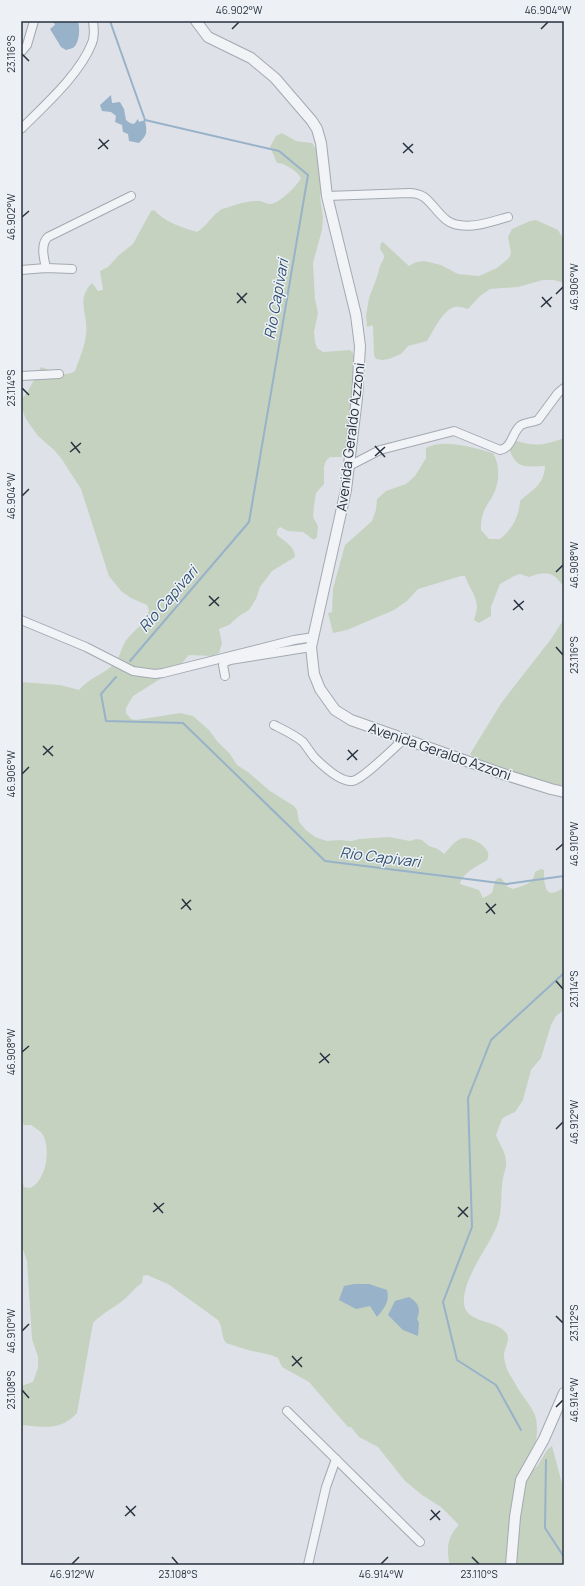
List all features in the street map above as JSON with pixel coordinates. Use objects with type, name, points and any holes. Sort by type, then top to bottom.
[{"type":"street","points":[[21,52],[27,45],[34,21]]},
{"type":"street","points":[[21,129],[55,94],[84,60],[93,41],[93,21]]},
{"type":"street","name":"Avenida Geraldo Azzoni","points":[[196,21],[208,37],[252,58],[263,66],[292,96],[312,121],[321,143],[327,196],[356,315],[360,338],[357,398],[349,466],[340,521],[311,647],[314,674],[320,690],[335,710],[351,720],[506,775],[564,792]]},
{"type":"street","points":[[327,196],[417,194],[424,197],[449,221],[459,225],[473,225],[508,217]]},
{"type":"street","points":[[46,268],[44,240],[131,196]]},
{"type":"street","points":[[21,270],[46,268],[72,269]]},
{"type":"street","points":[[21,376],[59,374]]},
{"type":"street","points":[[349,466],[380,450],[454,431],[500,450],[504,449],[508,446],[519,427],[522,424],[538,420],[558,393],[564,388]]},
{"type":"street","points":[[21,620],[86,648],[133,671],[145,673],[163,673],[294,640],[314,637]]},
{"type":"street","points":[[225,676],[223,665],[225,662],[230,660],[311,647]]},
{"type":"street","points":[[274,724],[303,742],[314,757],[327,769],[337,776],[352,781],[356,780],[368,771],[404,739]]},
{"type":"street","points":[[511,1565],[515,1517],[521,1480],[544,1439],[564,1393]]},
{"type":"street","points":[[287,1412],[420,1542]]},
{"type":"street","points":[[308,1565],[326,1487],[336,1459]]},
{"type":"green space","points":[[282,133],[296,141],[312,143],[319,153],[324,182],[320,197],[323,217],[322,230],[313,263],[315,299],[318,313],[314,332],[315,342],[317,348],[323,352],[350,350],[353,353],[355,362],[355,427],[345,454],[341,457],[330,457],[326,461],[324,467],[324,484],[316,493],[314,506],[313,517],[318,526],[317,537],[314,540],[303,532],[288,531],[280,527],[277,530],[277,535],[291,547],[295,553],[295,557],[272,571],[260,587],[256,599],[249,610],[229,625],[219,629],[222,643],[219,653],[212,656],[189,655],[182,663],[165,676],[133,696],[126,708],[126,713],[131,719],[136,720],[180,713],[193,716],[209,730],[217,741],[230,754],[237,765],[248,772],[270,791],[294,806],[297,810],[299,822],[315,837],[327,841],[352,841],[359,839],[389,837],[410,841],[416,839],[422,840],[429,846],[438,849],[444,854],[458,840],[463,838],[472,839],[481,844],[488,852],[487,860],[467,873],[460,884],[479,890],[483,898],[492,893],[495,881],[498,878],[501,878],[508,887],[513,889],[530,882],[535,872],[541,869],[544,870],[545,886],[549,892],[553,893],[564,887],[564,1010],[556,1016],[551,1025],[541,1058],[531,1070],[523,1100],[515,1112],[502,1119],[496,1135],[506,1158],[499,1220],[493,1235],[471,1274],[464,1294],[464,1304],[470,1315],[503,1329],[508,1336],[504,1354],[506,1366],[534,1413],[536,1419],[537,1433],[530,1469],[532,1471],[552,1446],[564,1491],[564,1565],[450,1565],[448,1544],[452,1534],[459,1525],[441,1507],[422,1495],[405,1481],[378,1447],[359,1437],[351,1427],[348,1427],[309,1382],[282,1367],[278,1358],[226,1343],[218,1320],[168,1284],[147,1275],[143,1276],[142,1283],[136,1287],[124,1300],[103,1314],[93,1323],[77,1413],[65,1423],[58,1425],[44,1427],[21,1425],[21,1386],[33,1382],[38,1368],[38,1357],[32,1339],[27,1261],[21,1244],[21,1176],[24,1187],[30,1188],[40,1179],[46,1164],[47,1149],[42,1134],[31,1125],[24,1125],[21,1119],[21,682],[60,685],[79,690],[86,683],[114,664],[118,659],[124,644],[144,621],[149,610],[147,605],[131,598],[121,591],[109,576],[81,489],[61,458],[38,436],[26,419],[22,409],[22,399],[41,367],[63,374],[75,371],[85,339],[86,327],[83,302],[87,289],[92,283],[98,291],[103,290],[100,271],[108,267],[119,255],[133,244],[151,211],[154,210],[174,224],[197,232],[222,209],[249,201],[259,201],[272,204],[285,196],[293,188],[301,178],[297,173],[284,164],[277,163],[270,147],[276,136]]},
{"type":"green space","points":[[536,220],[558,230],[564,240],[564,283],[554,280],[543,280],[518,287],[490,289],[480,296],[468,309],[457,307],[446,312],[427,341],[408,346],[401,354],[389,359],[376,359],[374,355],[373,327],[372,325],[367,327],[366,316],[369,298],[384,258],[384,255],[380,249],[381,243],[383,242],[409,266],[416,262],[424,261],[441,265],[458,274],[479,276],[497,268],[509,258],[511,253],[508,237],[512,229]]},
{"type":"green space","points":[[564,438],[564,588],[557,579],[550,574],[545,573],[529,577],[520,574],[514,576],[500,584],[491,607],[491,616],[479,623],[474,620],[477,609],[476,599],[465,576],[461,576],[418,589],[407,601],[394,610],[347,630],[333,633],[328,613],[332,612],[333,589],[345,545],[372,521],[376,510],[377,499],[386,491],[406,484],[415,476],[426,458],[426,448],[433,445],[450,444],[493,453],[498,468],[498,479],[495,490],[486,506],[481,520],[481,530],[489,539],[500,539],[514,522],[520,501],[540,482],[545,466],[528,466],[519,464],[511,454],[508,441],[526,444],[543,444]]},
{"type":"green space","points":[[564,619],[564,787],[543,784],[519,777],[475,759],[470,754],[502,702],[551,639]]},
{"type":"water","points":[[53,21],[78,21],[78,39],[73,48],[66,50],[61,47],[50,29],[55,25]]},
{"type":"water","points":[[111,95],[112,103],[120,102],[124,109],[126,120],[130,123],[134,124],[138,119],[139,122],[145,120],[146,133],[139,143],[129,141],[128,134],[123,132],[122,125],[115,122],[116,116],[111,112],[102,111],[100,105]]},
{"type":"water","points":[[369,1284],[387,1290],[387,1301],[377,1317],[370,1306],[356,1309],[339,1300],[344,1286]]},
{"type":"water","points":[[409,1297],[417,1304],[419,1309],[417,1319],[419,1323],[418,1336],[403,1330],[388,1315],[395,1301]]},
{"type":"waterway","name":"Rio Capivari","points":[[110,21],[145,120],[279,151],[308,175],[249,522],[130,661]]},
{"type":"waterway","name":"Rio Capivari","points":[[116,677],[101,694],[106,721],[183,723],[325,861],[507,884],[564,876]]},
{"type":"waterway","name":"Rio Capivari","points":[[521,1430],[496,1385],[457,1360],[443,1302],[472,1227],[468,1098],[491,1040],[564,973]]},
{"type":"waterway","name":"Rio Capivari","points":[[546,1460],[545,1528],[564,1557]]}]
